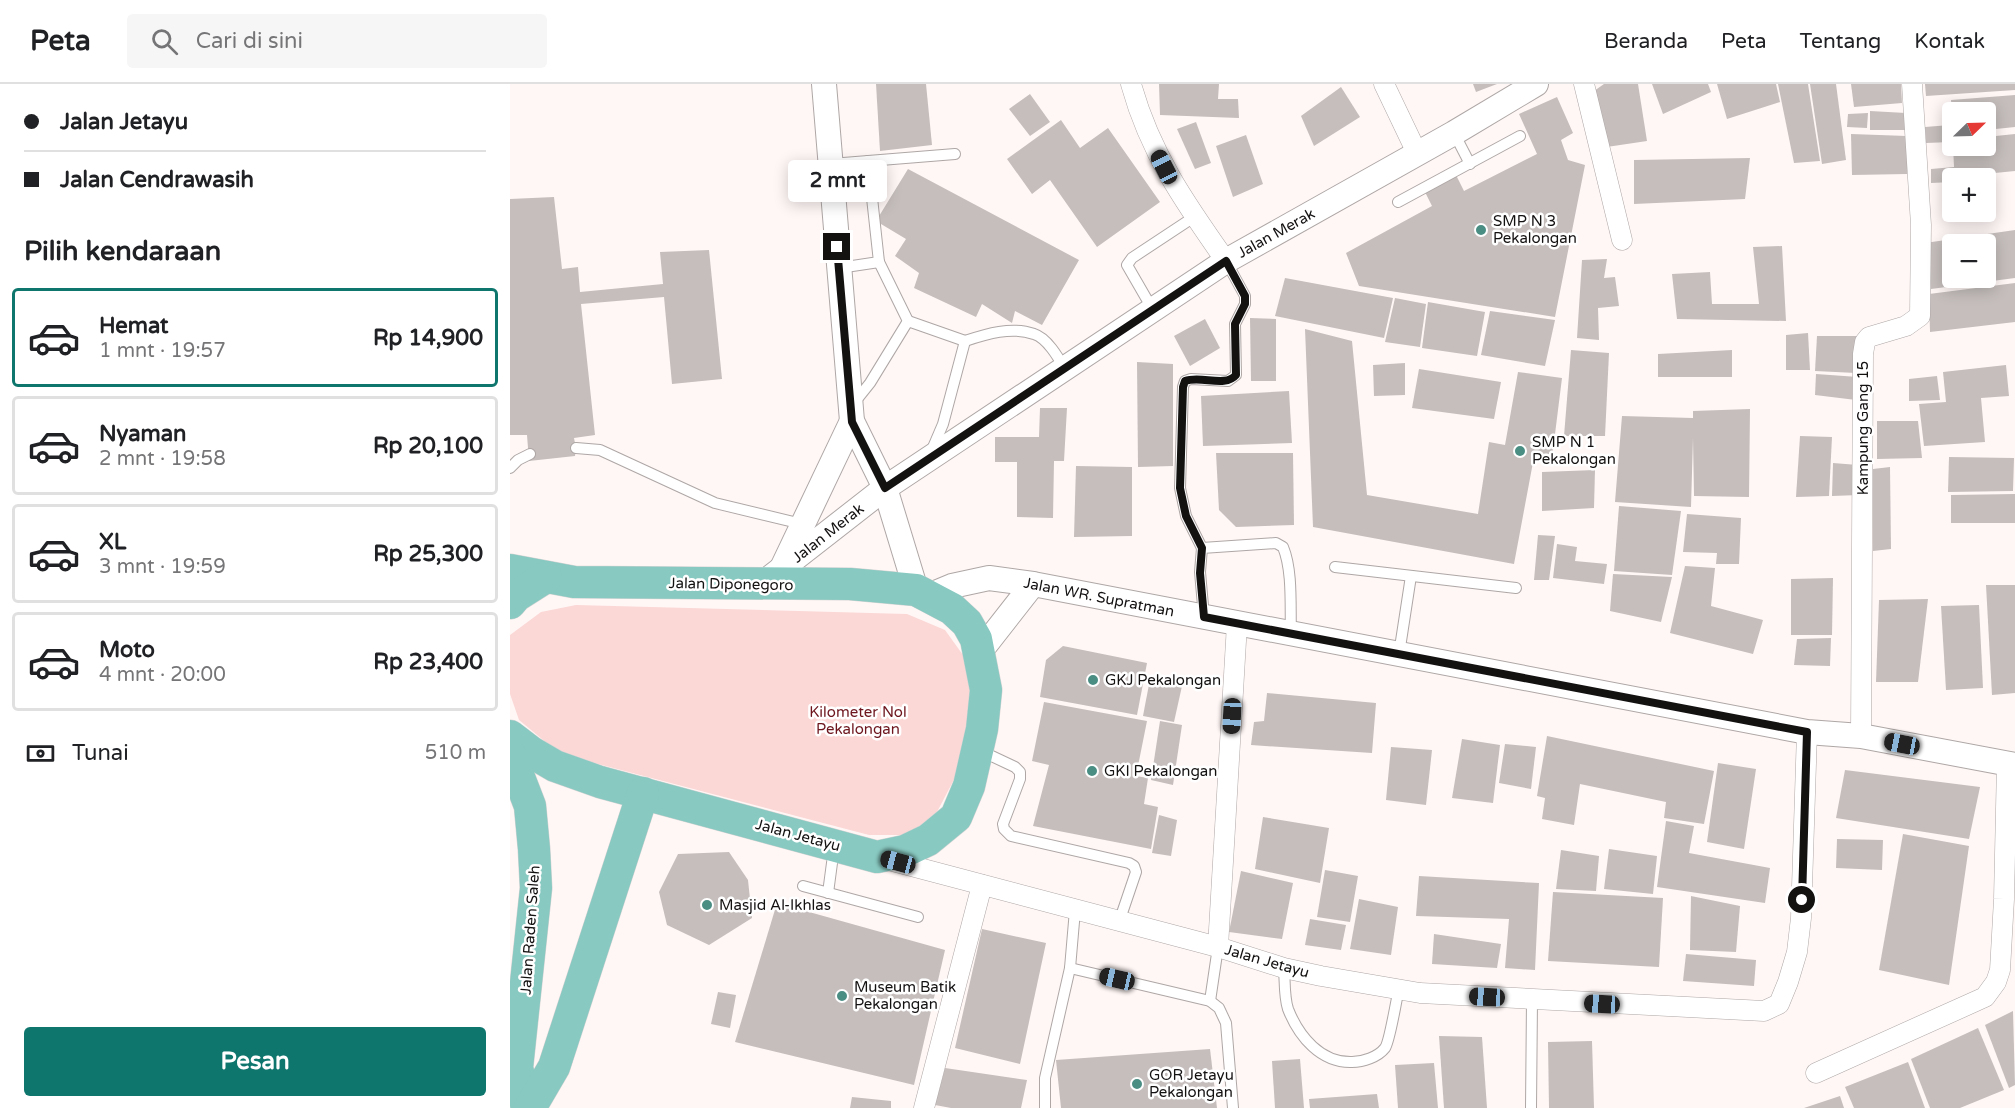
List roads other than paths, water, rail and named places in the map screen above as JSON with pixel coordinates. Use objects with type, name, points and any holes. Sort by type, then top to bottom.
[{"type":"main road","name":"Jalan Diponegoro","points":[[510,570],[574,582],[771,577],[922,593]]},
{"type":"main road","points":[[510,603],[516,596],[546,577]]},
{"type":"main road","points":[[877,857],[905,851],[920,844],[956,817],[969,786],[982,729],[986,690],[976,639],[968,623],[952,609],[922,593]]},
{"type":"main road","name":"Jalan Jetayu","points":[[510,736],[555,766],[600,782],[877,857]]},
{"type":"main road","name":"Jalan Raden Saleh","points":[[510,754],[530,806],[536,888],[518,1068],[528,1108]]},
{"type":"main road","name":"Jalan Raden Saleh","points":[[528,1108],[554,1066],[643,793]]},
{"type":"street","points":[[824,84],[851,415],[885,488],[922,593]]},
{"type":"street","points":[[1131,84],[1149,137],[1164,167],[1194,216],[1226,261]]},
{"type":"street","points":[[1384,84],[1417,153]]},
{"type":"street","name":"Jalan Merak","points":[[771,577],[885,488],[1226,261],[1454,133],[1536,84]]},
{"type":"street","points":[[1584,84],[1622,240]]},
{"type":"street","name":"Kampung Gang 15","points":[[1861,736],[1863,354],[1865,342],[1869,337],[1906,326],[1920,316],[1921,225],[1911,84]]},
{"type":"street","points":[[771,577],[802,524],[851,415]]},
{"type":"street","name":"Jalan WR. Supratman","points":[[922,593],[989,578],[1032,584],[1807,732],[1861,736],[2011,765]]},
{"type":"street","points":[[979,652],[1032,584]]},
{"type":"street","points":[[1218,946],[1237,624]]},
{"type":"street","name":"Jalan Jetayu","points":[[877,857],[1218,946],[1284,968],[1321,976],[1420,993],[1743,1012],[1764,1011],[1779,1004],[1797,952],[1801,918],[1807,732]]},
{"type":"street","points":[[1816,1073],[1984,998],[1989,992],[2000,970],[2011,765]]},
{"type":"street","points":[[924,1108],[982,885]]},
{"type":"lane","points":[[1454,133],[1470,164]]},
{"type":"lane","points":[[1398,202],[1520,136]]},
{"type":"lane","points":[[831,164],[956,154]]},
{"type":"lane","points":[[868,161],[879,262],[908,321],[965,341],[988,333],[1008,331],[1035,334],[1053,350],[1065,369]]},
{"type":"lane","points":[[1154,310],[1127,265],[1132,258],[1194,216]]},
{"type":"lane","points":[[1204,617],[1200,573],[1202,548],[1186,516],[1180,488],[1183,387],[1185,381],[1191,379],[1228,381],[1236,375],[1235,324],[1245,304],[1245,296],[1226,261]]},
{"type":"lane","points":[[839,268],[879,262]]},
{"type":"lane","points":[[851,415],[908,321]]},
{"type":"lane","points":[[928,460],[943,424],[965,341]]},
{"type":"lane","points":[[576,448],[600,450],[715,502],[802,524]]},
{"type":"lane","points":[[510,468],[518,460],[530,454]]},
{"type":"lane","points":[[1202,548],[1276,543],[1283,547],[1286,554],[1290,593],[1291,634]]},
{"type":"lane","points":[[1335,567],[1516,588]]},
{"type":"lane","points":[[1398,654],[1411,576]]},
{"type":"lane","points":[[978,749],[1015,766],[1020,772],[1020,779],[1003,824],[1004,829],[1011,836],[1130,863],[1134,866],[1136,872],[1119,922]]},
{"type":"lane","points":[[828,893],[835,845]]},
{"type":"lane","points":[[803,886],[918,917]]},
{"type":"lane","points":[[1045,1108],[1045,1078],[1070,968],[1076,910]]},
{"type":"lane","points":[[1210,1001],[1218,946]]},
{"type":"lane","points":[[1070,968],[1210,1001],[1219,1008],[1226,1023],[1233,1108]]},
{"type":"lane","points":[[1284,968],[1288,1008],[1303,1037],[1318,1052],[1336,1061],[1354,1062],[1373,1058],[1386,1047],[1398,989]]},
{"type":"lane","points":[[1532,1000],[1532,1108]]},
{"type":"place","name":"SMP N 3 Pekalongan","points":[[1481,230]]},
{"type":"place","name":"SMP N 1 Pekalongan","points":[[1520,451]]},
{"type":"place","name":"GKJ Pekalongan","points":[[1093,680]]},
{"type":"place","name":"GKI Pekalongan","points":[[1092,771]]},
{"type":"place","name":"Masjid Al-Ikhlas","points":[[707,905]]},
{"type":"place","name":"Museum Batik Pekalongan","points":[[842,996]]},
{"type":"place","name":"GOR Jetayu Pekalongan","points":[[1137,1084]]},
{"type":"park label","name":"Kilometer Nol Pekalongan","points":[[858,720]]}]
